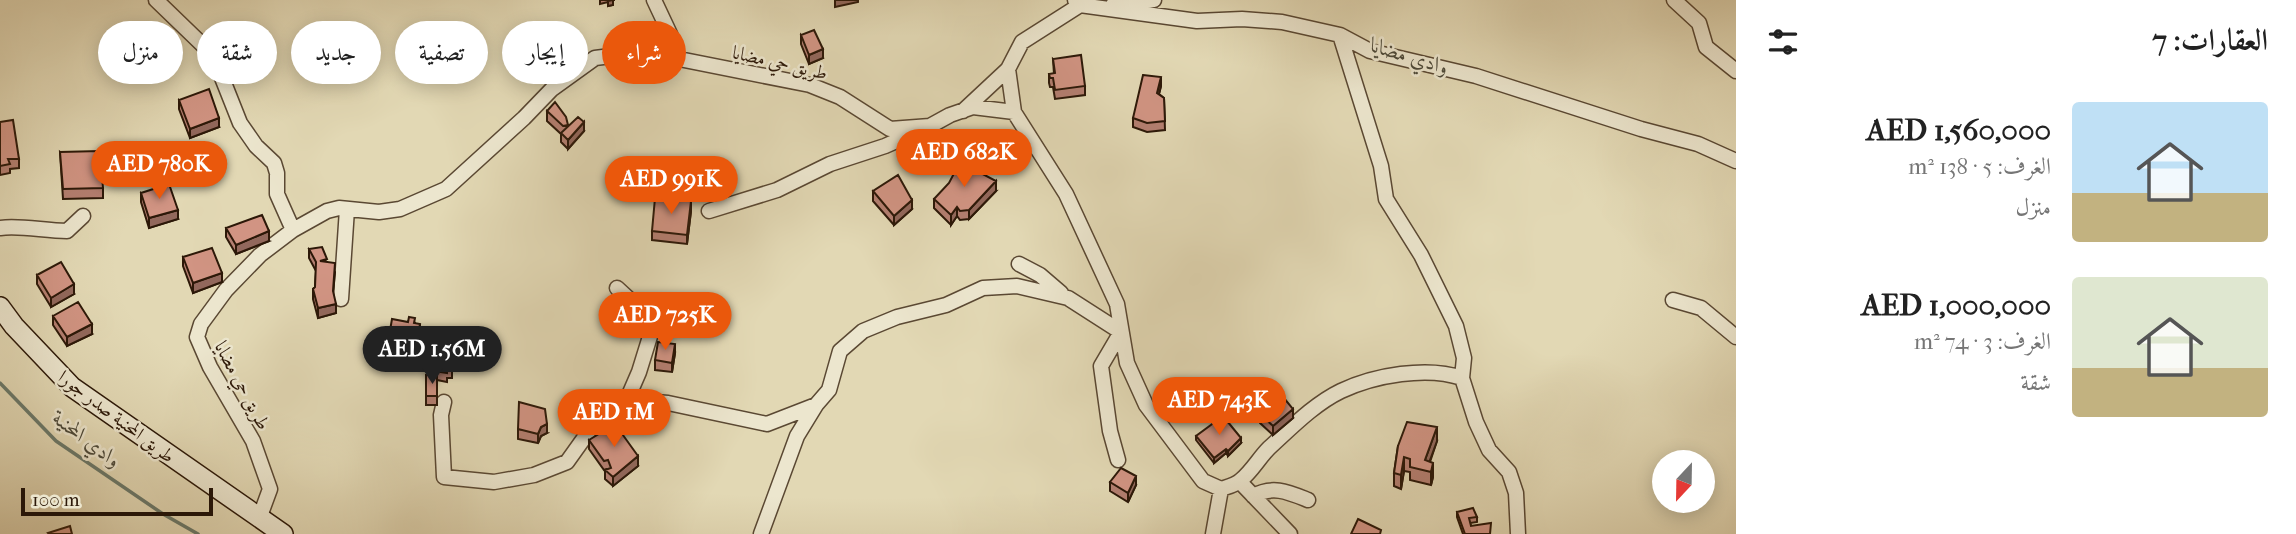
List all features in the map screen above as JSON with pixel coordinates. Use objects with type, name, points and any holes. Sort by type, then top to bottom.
[{"type":"main road","name":"طريق المحنية صدر جورا","points":[[0,307],[14,326],[72,387],[283,534]]},
{"type":"street","points":[[156,0],[213,55],[240,123],[256,146],[274,163],[277,194],[293,230]]},
{"type":"street","points":[[654,0],[664,21]]},
{"type":"street","points":[[963,111],[1008,69],[1022,42],[1078,2],[1154,0]]},
{"type":"street","points":[[1674,0],[1699,23],[1706,47],[1736,71]]},
{"type":"street","points":[[1078,2],[1197,21],[1242,19],[1282,22],[1340,34],[1370,51],[1476,76],[1641,129],[1698,144],[1736,161]]},
{"type":"street","points":[[1340,34],[1381,166],[1386,199],[1421,255],[1456,326],[1464,358],[1462,378],[1476,422],[1489,450],[1509,472],[1516,492],[1518,534]]},
{"type":"street","name":"طريق حي مضايا","points":[[259,519],[270,489],[253,441],[210,367],[197,337],[201,324],[211,309],[260,255],[293,230],[327,211],[347,209],[379,212],[400,209],[446,189],[552,89],[595,58],[602,57]]},
{"type":"street","name":"طريق حي مضايا","points":[[686,60],[810,85],[840,97],[890,129],[930,127],[950,114],[973,107],[1014,112]]},
{"type":"street","points":[[1008,69],[1014,112],[1066,194],[1117,304],[1127,363],[1146,405],[1203,481],[1221,489],[1240,482],[1264,453],[1304,417],[1341,391],[1378,379],[1414,372],[1445,372],[1462,378]]},
{"type":"street","points":[[709,211],[777,190],[830,164],[885,146],[930,127]]},
{"type":"street","points":[[341,299],[347,209]]},
{"type":"street","points":[[0,228],[11,226],[40,231],[67,231],[83,216]]},
{"type":"street","points":[[1019,264],[1040,275],[1068,298],[1121,332]]},
{"type":"street","points":[[761,534],[797,436],[816,405],[829,390],[840,351],[863,331],[897,317],[946,305],[983,288],[1017,286],[1068,298]]},
{"type":"street","points":[[444,402],[441,415],[444,477],[494,482],[534,475],[567,462],[592,427],[626,402],[652,330],[643,312],[617,288]]},
{"type":"street","points":[[1673,300],[1701,308],[1736,337]]},
{"type":"street","points":[[1118,460],[1110,431],[1101,366],[1121,332]]},
{"type":"street","points":[[626,402],[668,403],[767,424],[816,405]]},
{"type":"street","points":[[1240,482],[1290,534]]},
{"type":"street","points":[[1213,534],[1221,489]]},
{"type":"street","points":[[1253,496],[1265,490],[1283,490],[1308,500]]},
{"type":"building","points":[[814,30],[823,49],[809,55],[801,35]]},
{"type":"building","points":[[1081,55],[1085,86],[1055,90],[1053,78],[1050,78],[1049,74],[1055,73],[1053,59]]},
{"type":"building","points":[[1143,75],[1161,77],[1157,93],[1164,98],[1165,121],[1147,123],[1133,118]]},
{"type":"building","points":[[209,89],[219,118],[190,129],[179,100]]},
{"type":"building","points":[[555,102],[566,117],[568,125],[563,126],[547,111]]},
{"type":"building","points":[[578,117],[584,122],[568,140],[561,133]]},
{"type":"building","points":[[13,120],[19,159],[8,159],[10,164],[0,166],[0,122]]},
{"type":"building","points":[[100,151],[103,188],[63,189],[60,152]]},
{"type":"building","points":[[960,162],[996,181],[969,210],[960,211],[957,207],[951,215],[934,199],[949,183]]},
{"type":"building","points":[[898,175],[912,200],[894,216],[873,191]]},
{"type":"building","points":[[169,184],[178,210],[149,218],[141,193]]},
{"type":"building","points":[[665,195],[691,201],[687,235],[652,231],[655,198],[664,199]]},
{"type":"building","points":[[262,215],[269,231],[236,245],[226,228]]},
{"type":"building","points":[[322,247],[327,259],[320,261],[335,263],[333,291],[336,304],[318,308],[313,289],[316,262],[309,249]]},
{"type":"building","points":[[212,248],[222,273],[193,283],[183,257]]},
{"type":"building","points":[[61,262],[74,284],[51,298],[37,275]]},
{"type":"building","points":[[78,302],[92,324],[67,337],[53,316]]},
{"type":"building","points":[[409,317],[415,318],[414,323],[420,324],[415,353],[387,348],[392,319],[408,322]]},
{"type":"building","points":[[658,342],[675,344],[672,363],[655,360]]},
{"type":"building","points":[[434,347],[452,347],[452,369],[447,369],[447,373],[434,371]]},
{"type":"building","points":[[426,375],[437,375],[437,396],[426,396]]},
{"type":"building","points":[[1275,387],[1293,409],[1273,426],[1260,414],[1263,412],[1255,403]]},
{"type":"building","points":[[519,402],[545,409],[547,424],[541,427],[538,434],[518,429]]},
{"type":"building","points":[[1223,416],[1241,438],[1228,451],[1226,449],[1214,458],[1196,436]]},
{"type":"building","points":[[1407,422],[1437,427],[1425,460],[1433,463],[1431,472],[1410,467],[1410,459],[1404,457],[1401,475],[1394,473],[1398,446]]},
{"type":"building","points":[[615,424],[638,456],[613,477],[605,470],[611,468],[608,460],[604,461],[589,440]]},
{"type":"building","points":[[1121,468],[1136,476],[1128,493],[1110,482]]},
{"type":"building","points":[[1473,508],[1477,517],[1469,518],[1471,526],[1491,523],[1490,534],[1465,534],[1457,512]]},
{"type":"building","points":[[1358,519],[1381,530],[1380,534],[1351,534]]},
{"type":"building","points":[[70,526],[72,534],[48,533]]},
{"type":"waterway","name":"وادي المحنية","points":[[0,383],[56,441],[163,514],[198,534]]},
{"type":"water label","name":"وادي مضايا","points":[[1410,56]]}]
